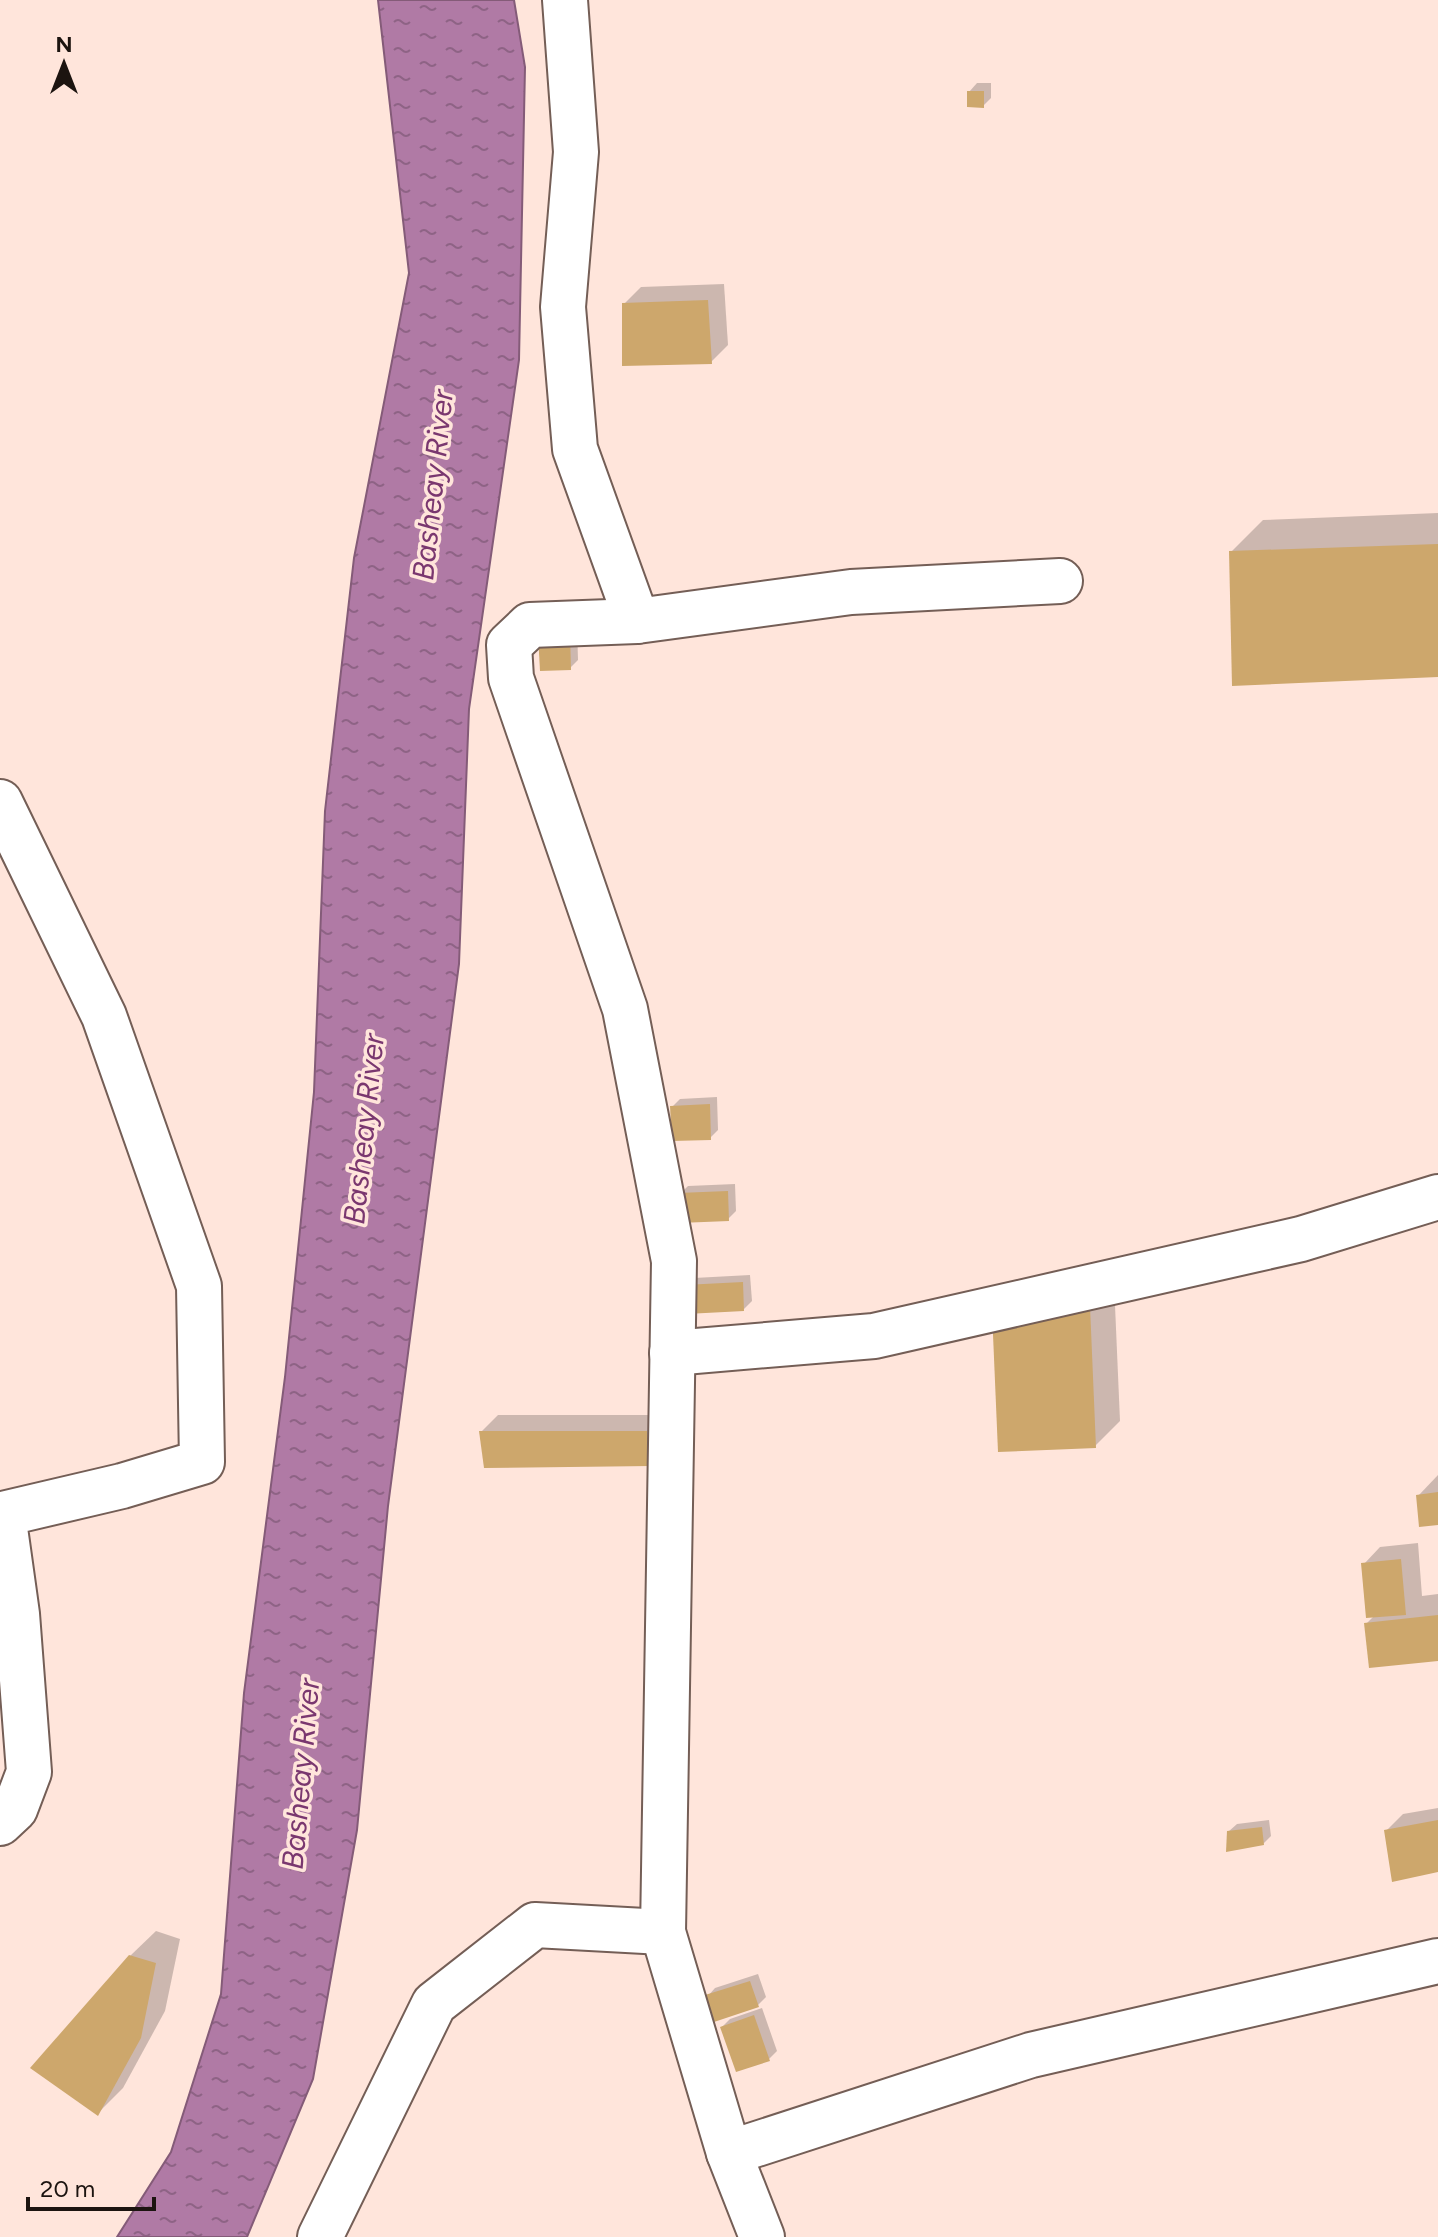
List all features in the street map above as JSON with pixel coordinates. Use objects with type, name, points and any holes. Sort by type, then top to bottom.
[{"type":"street","points":[[565,0],[576,152],[563,307],[575,449],[637,621]]},
{"type":"street","points":[[762,2237],[729,2153],[663,1932],[674,1261],[625,1009],[516,692],[509,645],[530,625],[637,621],[851,592],[1060,581]]},
{"type":"street","points":[[0,802],[104,1016],[199,1286],[202,1381],[202,1462],[122,1486],[3,1514],[17,1614],[29,1772],[15,1809],[0,1823]]},
{"type":"street","points":[[672,1353],[874,1336],[1301,1239],[1438,1197]]},
{"type":"street","points":[[320,2237],[434,2004],[535,1925],[663,1932]]},
{"type":"street","points":[[729,2153],[1031,2055],[1438,1961]]},
{"type":"water","name":"Basheay River","points":[[378,0],[514,0],[525,67],[519,360],[469,709],[459,964],[388,1506],[357,1830],[313,2079],[247,2237],[117,2237],[171,2152],[221,1994],[244,1693],[285,1377],[314,1092],[325,811],[354,558],[409,273]]},
{"type":"building","points":[[967,91],[984,91],[984,108],[967,107]]},
{"type":"building","points":[[708,300],[712,364],[622,366],[622,303]]},
{"type":"building","points":[[1438,544],[1438,677],[1232,686],[1229,551]]},
{"type":"building","points":[[570,632],[571,670],[540,671],[538,634]]},
{"type":"building","points":[[710,1104],[711,1140],[672,1141],[670,1106]]},
{"type":"building","points":[[728,1191],[729,1221],[679,1223],[678,1193]]},
{"type":"building","points":[[743,1282],[744,1311],[686,1314],[684,1285]]},
{"type":"building","points":[[1090,1306],[1096,1448],[998,1452],[992,1311]]},
{"type":"building","points":[[479,1431],[647,1431],[651,1466],[484,1468]]},
{"type":"building","points":[[1438,1492],[1438,1525],[1419,1527],[1416,1495]]},
{"type":"building","points":[[1401,1559],[1406,1615],[1366,1618],[1361,1563]]},
{"type":"building","points":[[1438,1615],[1438,1661],[1369,1668],[1364,1623]]},
{"type":"building","points":[[1438,1820],[1438,1872],[1392,1882],[1384,1830]]},
{"type":"building","points":[[1262,1827],[1264,1845],[1226,1852],[1227,1831]]},
{"type":"building","points":[[129,1955],[156,1963],[141,2038],[98,2116],[30,2068]]},
{"type":"building","points":[[750,1981],[759,2007],[714,2022],[705,1995]]},
{"type":"building","points":[[754,2015],[770,2061],[736,2072],[720,2027]]}]
